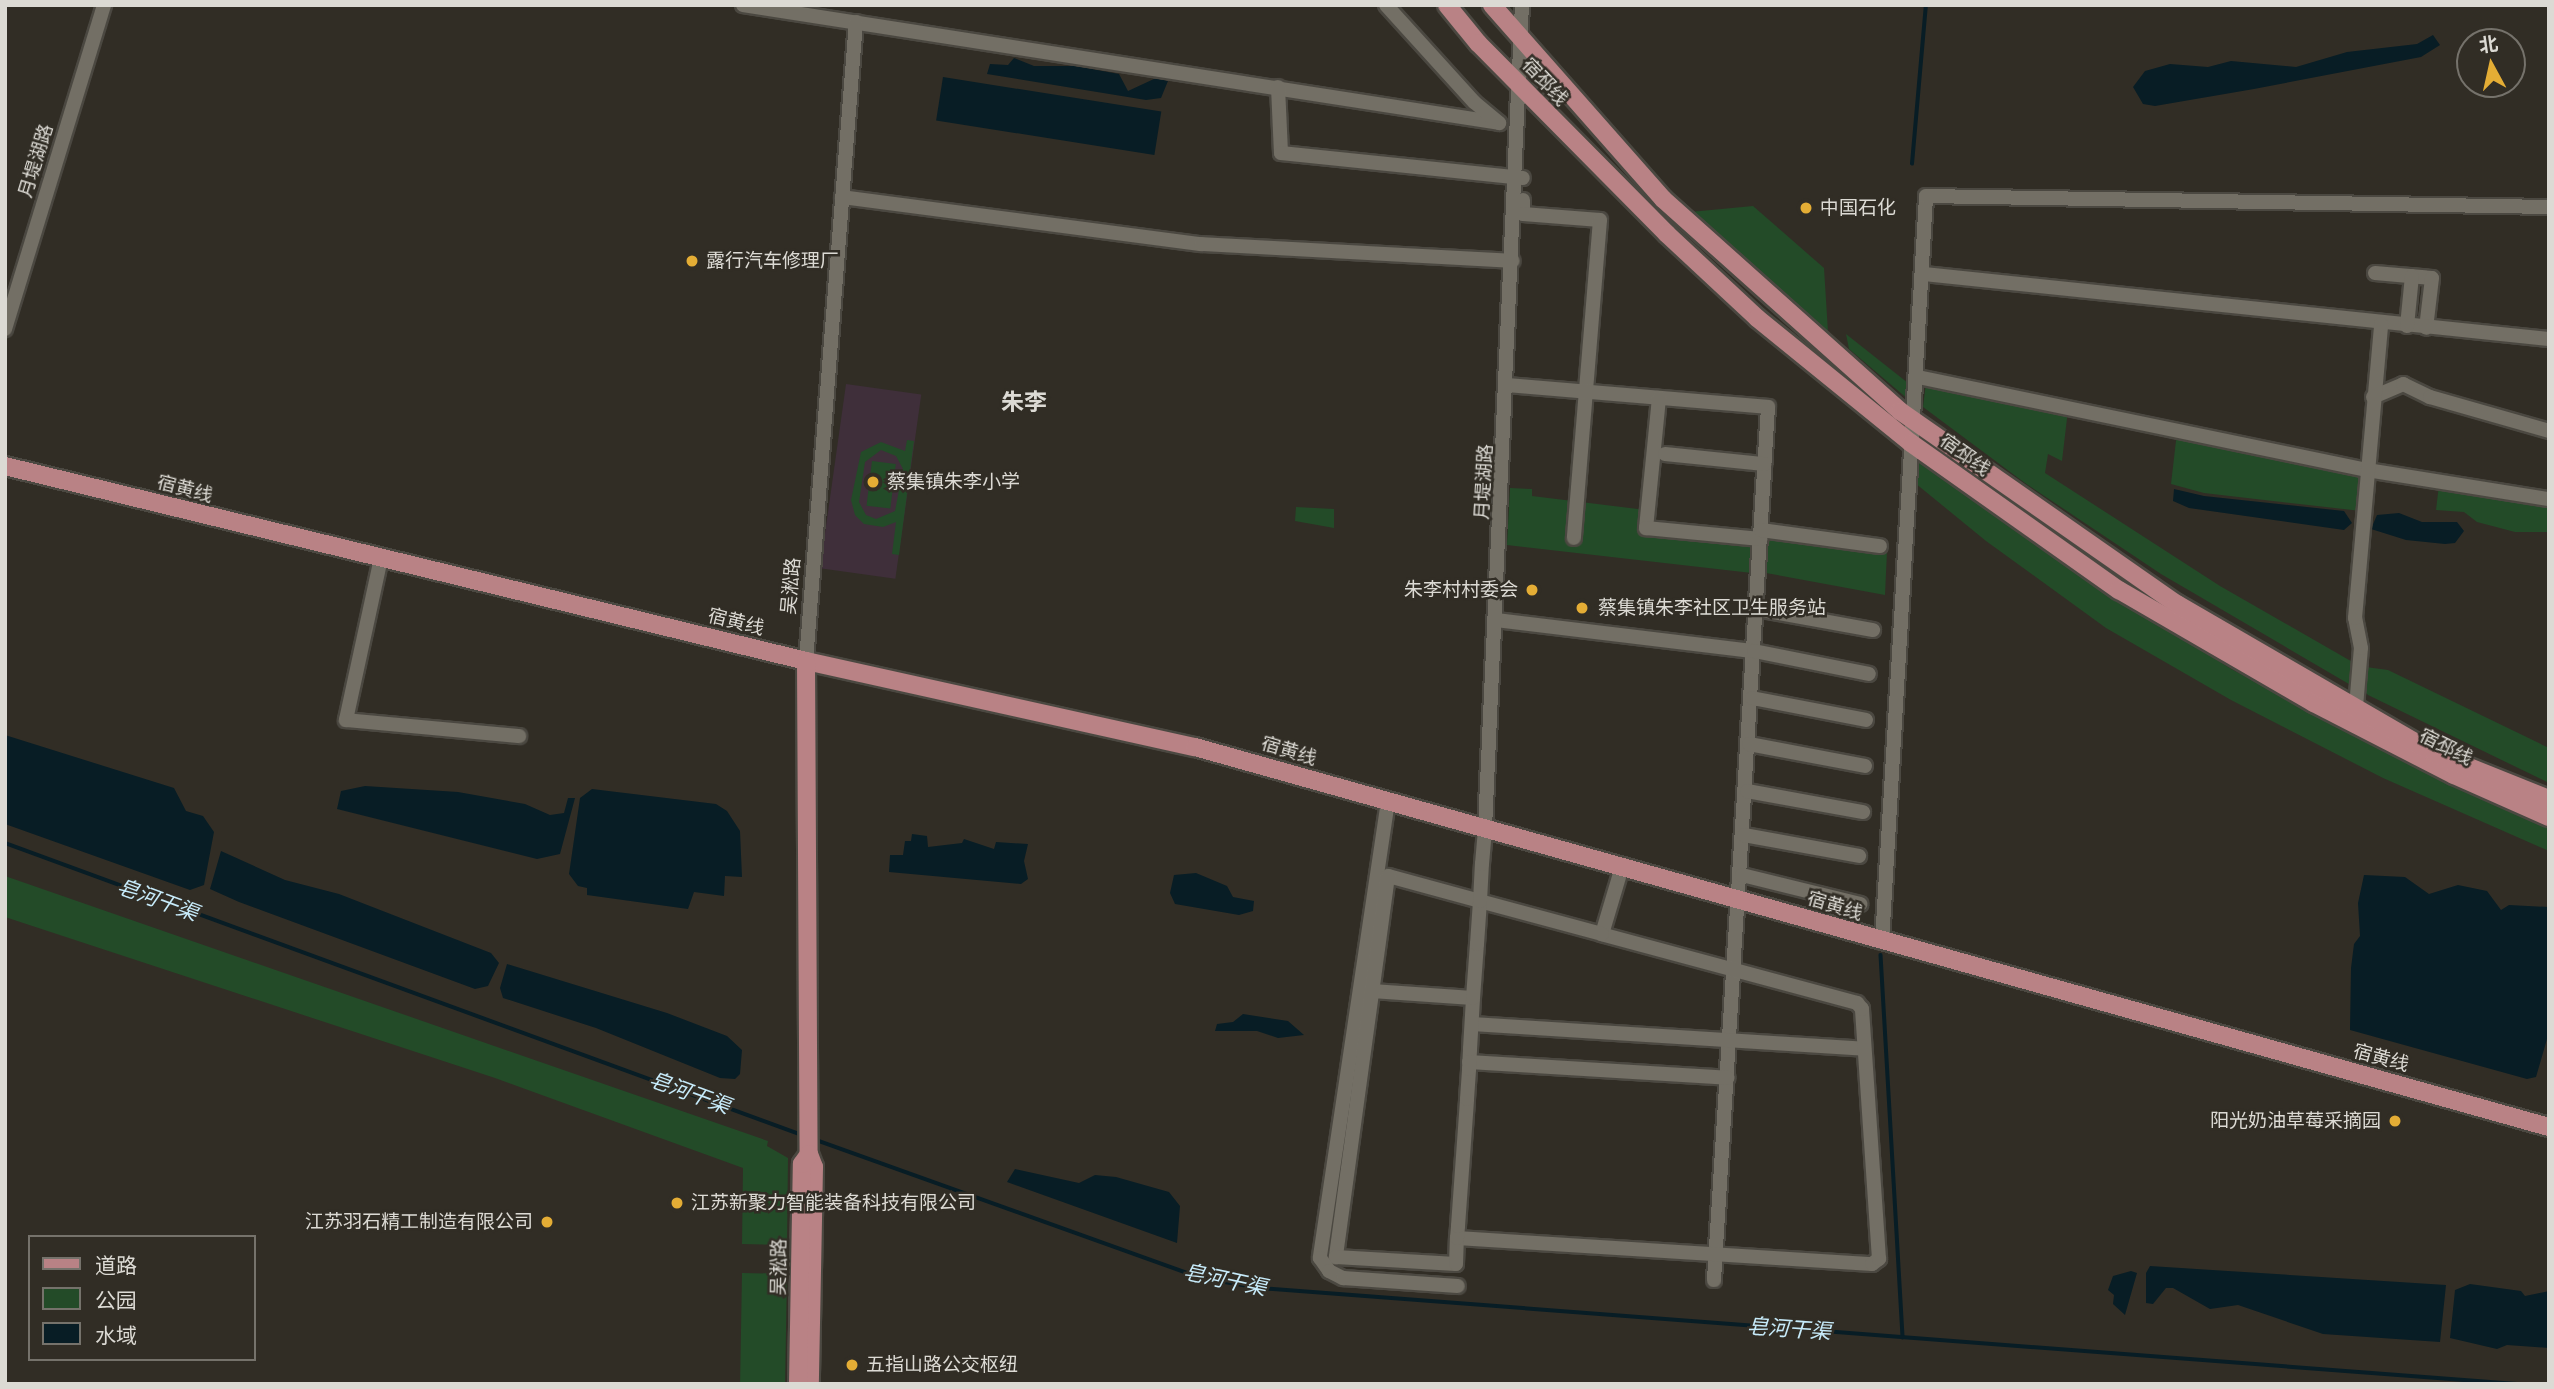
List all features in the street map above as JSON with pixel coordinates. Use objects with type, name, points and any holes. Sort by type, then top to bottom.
[{"type":"main road","name":"宿邳线","points":[[1447,5],[1518,84],[1757,318],[1911,443],[2119,590],[2314,703],[2454,775],[2549,817]]},
{"type":"main road","name":"宿邳线","points":[[1492,5],[1663,199],[1914,420],[2177,604],[2434,753],[2549,799]]},
{"type":"main road","name":"宿黄线","points":[[5,466],[806,660],[1195,747],[1882,942],[2549,1126]]},
{"type":"main road","name":"吴淞路","points":[[806,660],[809,1154],[814,1167],[810,1384]]},
{"type":"main road","name":"吴淞路","points":[[798,1384],[802,1164],[809,1154]]},
{"type":"street","name":"月堤湖路","points":[[5,329],[104,5]]},
{"type":"street","points":[[743,5],[1499,123]]},
{"type":"street","points":[[1386,5],[1474,102],[1516,137]]},
{"type":"street","name":"月堤湖路","points":[[1372,996],[1336,1257],[1456,1264],[1496,620],[1522,5]]},
{"type":"street","name":"吴淞路","points":[[806,660],[856,22]]},
{"type":"street","points":[[1278,87],[1281,153],[1525,178],[1522,214],[1600,220],[1574,538]]},
{"type":"street","points":[[1882,942],[1911,443],[1918,377],[1926,196],[2549,207]]},
{"type":"street","points":[[842,197],[1201,244],[1513,261]]},
{"type":"street","points":[[2375,273],[2432,278],[2426,328]]},
{"type":"street","points":[[1924,274],[2381,324],[2549,339]]},
{"type":"street","points":[[2407,326],[2412,276]]},
{"type":"street","points":[[2356,708],[2361,648],[2355,618],[2381,324]]},
{"type":"street","points":[[1918,377],[2367,470],[2549,499]]},
{"type":"street","points":[[2373,397],[2403,384],[2430,397],[2549,431]]},
{"type":"street","points":[[1508,385],[1768,407],[1741,901],[1714,1280]]},
{"type":"street","points":[[1659,398],[1646,528],[1761,534],[1880,546]]},
{"type":"street","points":[[1665,454],[1765,464]]},
{"type":"street","points":[[381,558],[346,720],[519,736]]},
{"type":"street","points":[[1757,609],[1873,630]]},
{"type":"street","points":[[1496,620],[1754,651],[1869,674]]},
{"type":"street","points":[[1752,698],[1866,720]]},
{"type":"street","points":[[1749,744],[1865,766]]},
{"type":"street","points":[[1747,791],[1863,811]]},
{"type":"street","points":[[1388,801],[1355,1000],[1319,1246],[1322,1264],[1343,1278],[1458,1286]]},
{"type":"street","points":[[1744,835],[1859,856]]},
{"type":"street","points":[[1602,934],[1622,867]]},
{"type":"street","points":[[1372,996],[1388,876],[1857,1003],[1864,1049],[1878,1263],[1457,1238]]},
{"type":"street","points":[[1742,876],[1860,904]]},
{"type":"street","points":[[1355,1000],[1372,996],[1473,998]]},
{"type":"street","points":[[1472,1024],[1864,1049]]},
{"type":"street","points":[[1469,1062],[1728,1077]]},
{"type":"shaded area","name":"蔡集镇朱李小学","points":[[846,384],[921,395],[895,579],[820,568]]},
{"type":"green space","points":[[1753,206],[1824,268],[1828,332],[1690,212]]},
{"type":"green space","points":[[1846,334],[1908,383],[1909,400],[1849,349]]},
{"type":"green space","points":[[1926,382],[2068,410],[2062,461],[2048,454],[2045,473],[2220,586],[2356,664],[2354,687],[2161,574],[2025,483],[1923,407]]},
{"type":"green space","points":[[2177,432],[2364,472],[2361,511],[2204,493],[2171,484]]},
{"type":"green space","points":[[907,440],[914,441],[899,555],[892,554],[896,522],[883,527],[864,524],[855,515],[851,500],[861,452],[881,442],[905,451]],"holes":[[[881,450],[896,456],[903,469],[895,511],[876,519],[866,515],[859,502],[865,462]]]},
{"type":"green space","points":[[1918,457],[2098,586],[2233,670],[2451,785],[2549,828],[2549,851],[2383,778],[2231,700],[2106,628],[1986,541],[1915,483]]},
{"type":"green space","points":[[872,461],[896,464],[890,509],[867,506]]},
{"type":"green space","points":[[2439,485],[2549,501],[2549,532],[2515,532],[2477,522],[2464,512],[2436,510]]},
{"type":"green space","points":[[1510,488],[1532,489],[1532,496],[1646,510],[1644,531],[1753,542],[1752,573],[1507,545]]},
{"type":"green space","points":[[1296,507],[1334,509],[1334,528],[1295,521]]},
{"type":"green space","points":[[1768,536],[1887,551],[1885,595],[1766,573]]},
{"type":"green space","points":[[2366,667],[2388,670],[2549,748],[2549,783],[2368,695],[2364,691]]},
{"type":"green space","points":[[5,876],[768,1141],[767,1146],[788,1158],[787,1245],[742,1244],[743,1168],[495,1078],[5,917]]},
{"type":"green space","points":[[742,1273],[787,1274],[785,1384],[740,1384]]},
{"type":"water","points":[[2433,35],[2440,45],[2421,57],[2254,89],[2155,106],[2143,104],[2133,87],[2145,71],[2170,64],[2208,67],[2231,61],[2296,67],[2347,52],[2417,44]]},
{"type":"water","points":[[1014,58],[1034,66],[1075,66],[1119,74],[1128,91],[1156,78],[1168,81],[1161,98],[1146,100],[987,74],[990,64],[1008,65]]},
{"type":"water","points":[[943,77],[1161,112],[1154,155],[936,120]]},
{"type":"water","points":[[2174,489],[2204,496],[2344,511],[2352,523],[2344,530],[2189,508],[2173,501]]},
{"type":"water","points":[[2399,513],[2422,522],[2457,522],[2464,531],[2455,543],[2445,544],[2406,540],[2371,529],[2377,515]]},
{"type":"water","points":[[5,735],[174,788],[186,811],[203,816],[214,832],[204,885],[190,890],[5,824]]},
{"type":"water","points":[[365,786],[458,792],[525,804],[550,815],[564,813],[568,798],[575,798],[560,854],[537,859],[337,809],[341,791]]},
{"type":"water","points":[[592,789],[716,804],[727,811],[740,831],[742,877],[725,876],[724,896],[694,892],[688,909],[587,895],[587,888],[578,886],[569,874],[580,798]]},
{"type":"water","points":[[912,834],[927,836],[928,847],[962,843],[964,839],[994,849],[996,842],[1028,844],[1024,861],[1028,879],[1021,884],[889,872],[890,855],[903,855],[905,841],[911,841]]},
{"type":"water","points":[[221,851],[285,880],[339,894],[491,953],[499,963],[488,986],[475,989],[239,902],[210,889]]},
{"type":"water","points":[[1196,873],[1227,886],[1233,897],[1254,901],[1253,911],[1239,915],[1175,904],[1170,893],[1174,875]]},
{"type":"water","points":[[2364,875],[2405,877],[2429,894],[2458,885],[2487,891],[2501,910],[2509,905],[2549,907],[2549,1032],[2536,1077],[2527,1079],[2350,1030],[2351,968],[2354,944],[2360,936],[2358,903]]},
{"type":"water","points":[[507,964],[667,1013],[727,1036],[742,1050],[740,1074],[735,1079],[720,1078],[596,1028],[503,998],[500,988]]},
{"type":"water","points":[[1243,1014],[1288,1021],[1304,1035],[1278,1038],[1257,1031],[1215,1031],[1217,1024],[1233,1022]]},
{"type":"water","points":[[1015,1169],[1079,1183],[1095,1175],[1116,1177],[1169,1192],[1180,1206],[1177,1243],[1007,1182]]},
{"type":"water","points":[[2150,1266],[2446,1285],[2440,1342],[2323,1334],[2238,1305],[2210,1309],[2173,1288],[2166,1288],[2153,1304],[2146,1303],[2146,1273]]},
{"type":"water","points":[[2131,1271],[2137,1273],[2125,1315],[2113,1304],[2114,1295],[2108,1290],[2113,1276]]},
{"type":"water","points":[[2470,1284],[2521,1291],[2525,1296],[2549,1291],[2549,1348],[2507,1345],[2497,1349],[2450,1338],[2455,1290]]},
{"type":"waterway","points":[[1912,164],[1926,5]]},
{"type":"waterway","name":"皂河干渠","points":[[5,843],[802,1135]]},
{"type":"waterway","points":[[1881,955],[1903,1337]]},
{"type":"waterway","name":"皂河干渠","points":[[816,1140],[1201,1278],[1260,1288],[2516,1384]]},
{"type":"place","name":"中国石化","points":[[1806,208]]},
{"type":"place","name":"露行汽车修理厂","points":[[692,261]]},
{"type":"place","name":"蔡集镇朱李小学","points":[[873,482]]},
{"type":"place","name":"朱李村村委会","points":[[1532,590]]},
{"type":"place","name":"蔡集镇朱李社区卫生服务站","points":[[1582,608]]},
{"type":"place","name":"阳光奶油草莓采摘园","points":[[2395,1121]]},
{"type":"place","name":"江苏新聚力智能装备科技有限公司","points":[[677,1203]]},
{"type":"place","name":"江苏羽石精工制造有限公司","points":[[547,1222]]},
{"type":"place","name":"五指山路公交枢纽","points":[[852,1365]]},
{"type":"district","name":"朱李","points":[[1024,402]]}]
